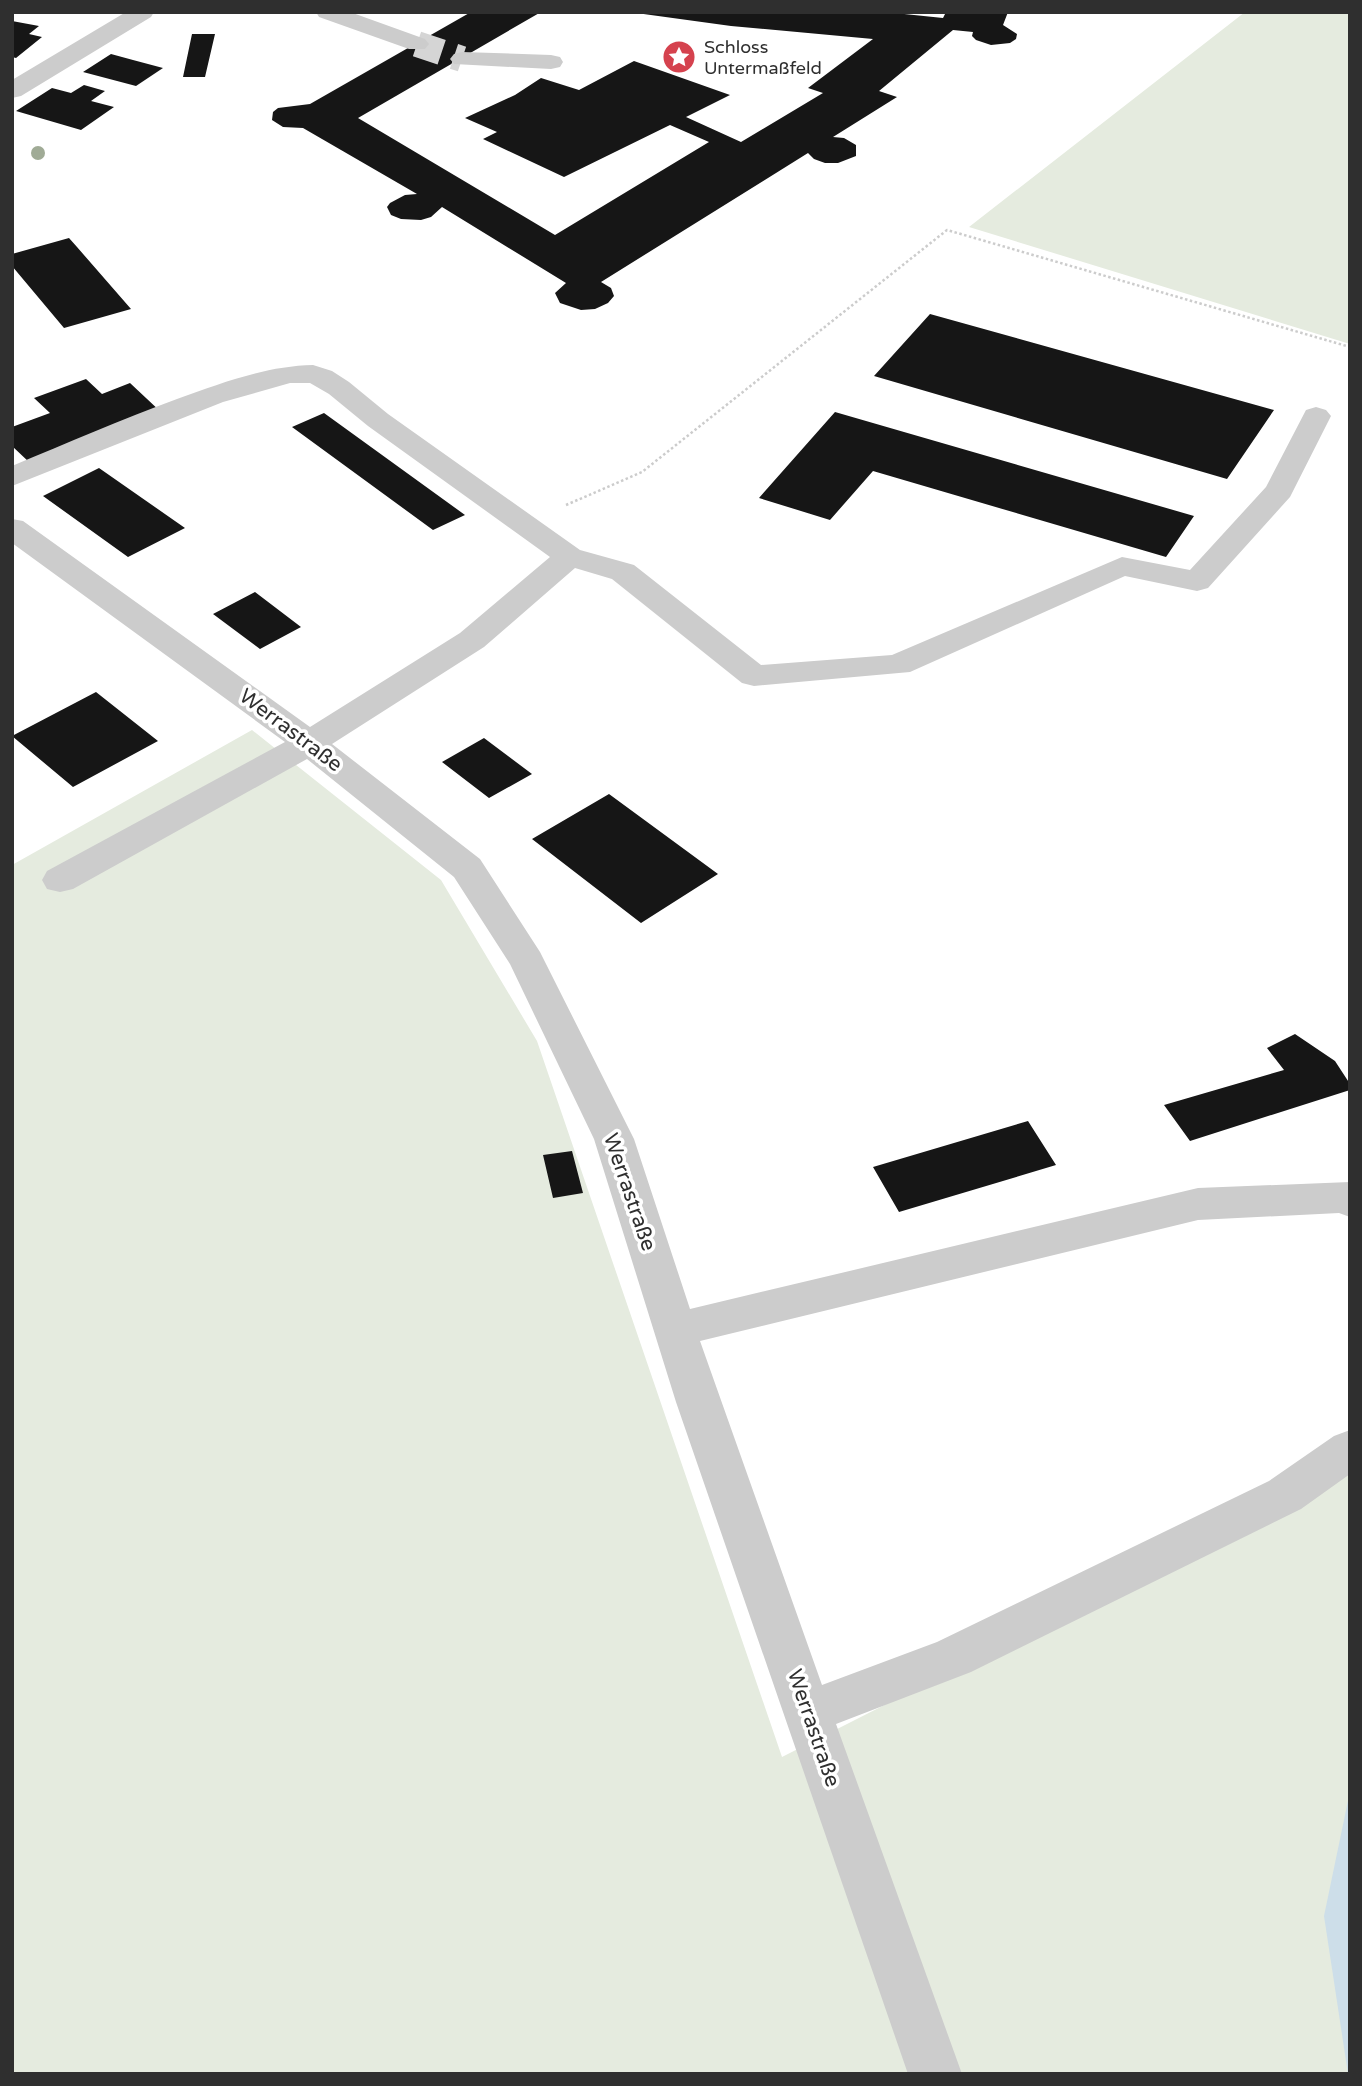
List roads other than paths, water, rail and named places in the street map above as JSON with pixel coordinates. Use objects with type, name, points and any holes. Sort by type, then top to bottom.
[{"type":"street","points":[[12,91],[143,12]]},
{"type":"street","points":[[327,12],[417,44]]},
{"type":"street","points":[[462,59],[551,62]]},
{"type":"street","points":[[12,477],[234,387],[282,375],[312,373],[332,383],[365,410],[569,557],[623,572],[754,676],[898,665],[1122,566],[1197,581],[1279,491],[1316,416]]},
{"type":"street","name":"Werrastraße","points":[[12,527],[309,743],[467,868],[527,961],[614,1139],[698,1402],[935,2074]]},
{"type":"street","points":[[60,880],[309,743],[472,640],[569,557]]},
{"type":"street","points":[[675,1330],[1198,1204],[1347,1197],[1350,1201]]},
{"type":"street","points":[[809,1712],[967,1651],[1285,1495],[1350,1449]]},
{"type":"water","points":[[1350,1791],[1350,2074],[1348,2074],[1324,1916]]},
{"type":"tunnel","points":[[417,44],[462,59]]},
{"type":"place","name":"Schloss Untermaßfeld","points":[[679,57]]}]
